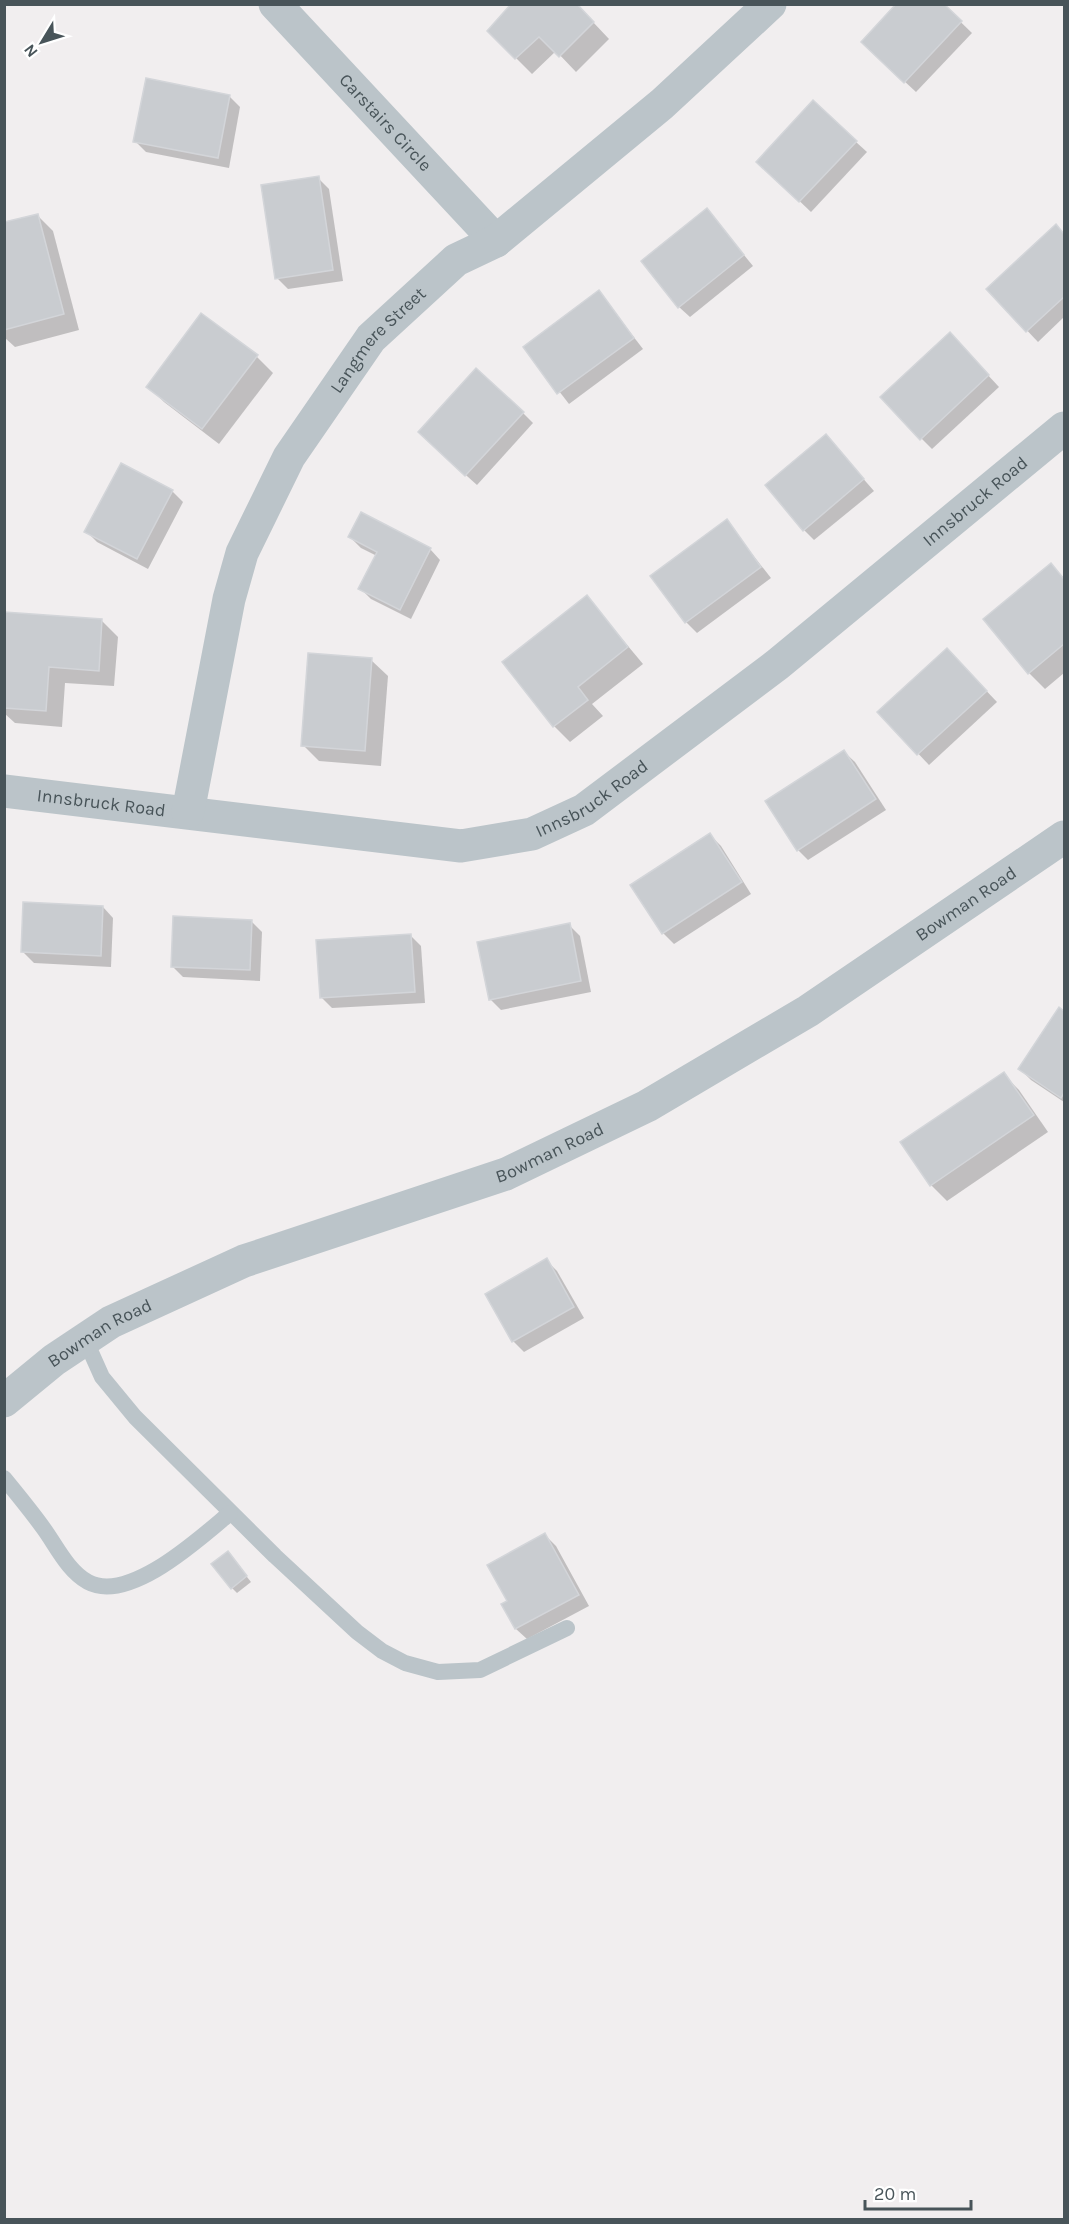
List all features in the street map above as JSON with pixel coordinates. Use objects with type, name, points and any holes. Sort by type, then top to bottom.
[{"type":"street","name":"Carstairs Circle","points":[[275,4],[496,241]]},
{"type":"street","name":"Langmere Street","points":[[188,812],[239,564],[289,457],[371,338],[456,260],[496,241],[662,104],[770,4]]},
{"type":"street","name":"Innsbruck Road","points":[[4,791],[461,846],[532,834],[584,810],[778,664],[1065,428]]},
{"type":"street","name":"Bowman Road","points":[[4,1401],[54,1360],[111,1322],[244,1261],[506,1174],[647,1106],[808,1011],[1065,837]]},
{"type":"lane","points":[[85,1339],[102,1377],[119,1400],[230,1513],[357,1632],[405,1663],[438,1672],[480,1670],[508,1659],[567,1628]]},
{"type":"lane","points":[[4,1478],[69,1566],[87,1581],[99,1586],[111,1587],[167,1564],[230,1513]]},
{"type":"building","points":[[511,4],[577,4],[594,22],[559,57],[539,37],[515,59],[487,31]]},
{"type":"building","points":[[896,4],[944,4],[962,21],[904,83],[861,42]]},
{"type":"building","points":[[146,78],[230,95],[218,158],[133,142]]},
{"type":"building","points":[[813,100],[857,141],[799,202],[756,162]]},
{"type":"building","points":[[319,176],[333,270],[275,279],[261,185]]},
{"type":"building","points":[[707,208],[744,255],[678,308],[641,261]]},
{"type":"building","points":[[38,214],[64,314],[4,330],[4,222]]},
{"type":"building","points":[[1056,224],[1064,234],[1064,297],[1026,332],[986,289]]},
{"type":"building","points":[[599,290],[634,338],[557,394],[523,347]]},
{"type":"building","points":[[201,313],[258,355],[202,429],[146,387]]},
{"type":"building","points":[[950,332],[989,375],[920,440],[880,397]]},
{"type":"building","points":[[476,368],[524,412],[465,476],[418,432]]},
{"type":"building","points":[[826,434],[864,479],[803,531],[765,485]]},
{"type":"building","points":[[121,463],[173,490],[137,559],[84,532]]},
{"type":"building","points":[[361,512],[431,548],[400,610],[358,589],[377,552],[348,537]]},
{"type":"building","points":[[727,519],[761,567],[685,623],[650,576]]},
{"type":"building","points":[[1051,563],[1064,579],[1064,644],[1028,674],[983,619]]},
{"type":"building","points":[[587,595],[628,647],[578,687],[588,700],[553,727],[502,662]]},
{"type":"building","points":[[4,612],[102,619],[99,671],[49,667],[46,711],[4,708]]},
{"type":"building","points":[[947,648],[987,691],[917,755],[877,712]]},
{"type":"building","points":[[308,653],[372,658],[365,751],[301,746]]},
{"type":"building","points":[[844,750],[876,799],[797,851],[765,801]]},
{"type":"building","points":[[710,833],[742,882],[662,934],[630,885]]},
{"type":"building","points":[[23,902],[103,906],[101,956],[21,952]]},
{"type":"building","points":[[173,916],[252,920],[250,970],[171,967]]},
{"type":"building","points":[[570,923],[581,981],[489,1000],[477,942]]},
{"type":"building","points":[[411,934],[415,992],[320,998],[316,940]]},
{"type":"building","points":[[1059,1007],[1064,1011],[1064,1093],[1061,1098],[1018,1069]]},
{"type":"building","points":[[1004,1072],[1034,1115],[930,1186],[900,1142]]},
{"type":"building","points":[[547,1258],[574,1307],[512,1342],[485,1294]]},
{"type":"building","points":[[545,1533],[579,1595],[515,1629],[501,1604],[507,1601],[487,1565]]},
{"type":"building","points":[[228,1551],[247,1576],[231,1589],[211,1564]]}]
